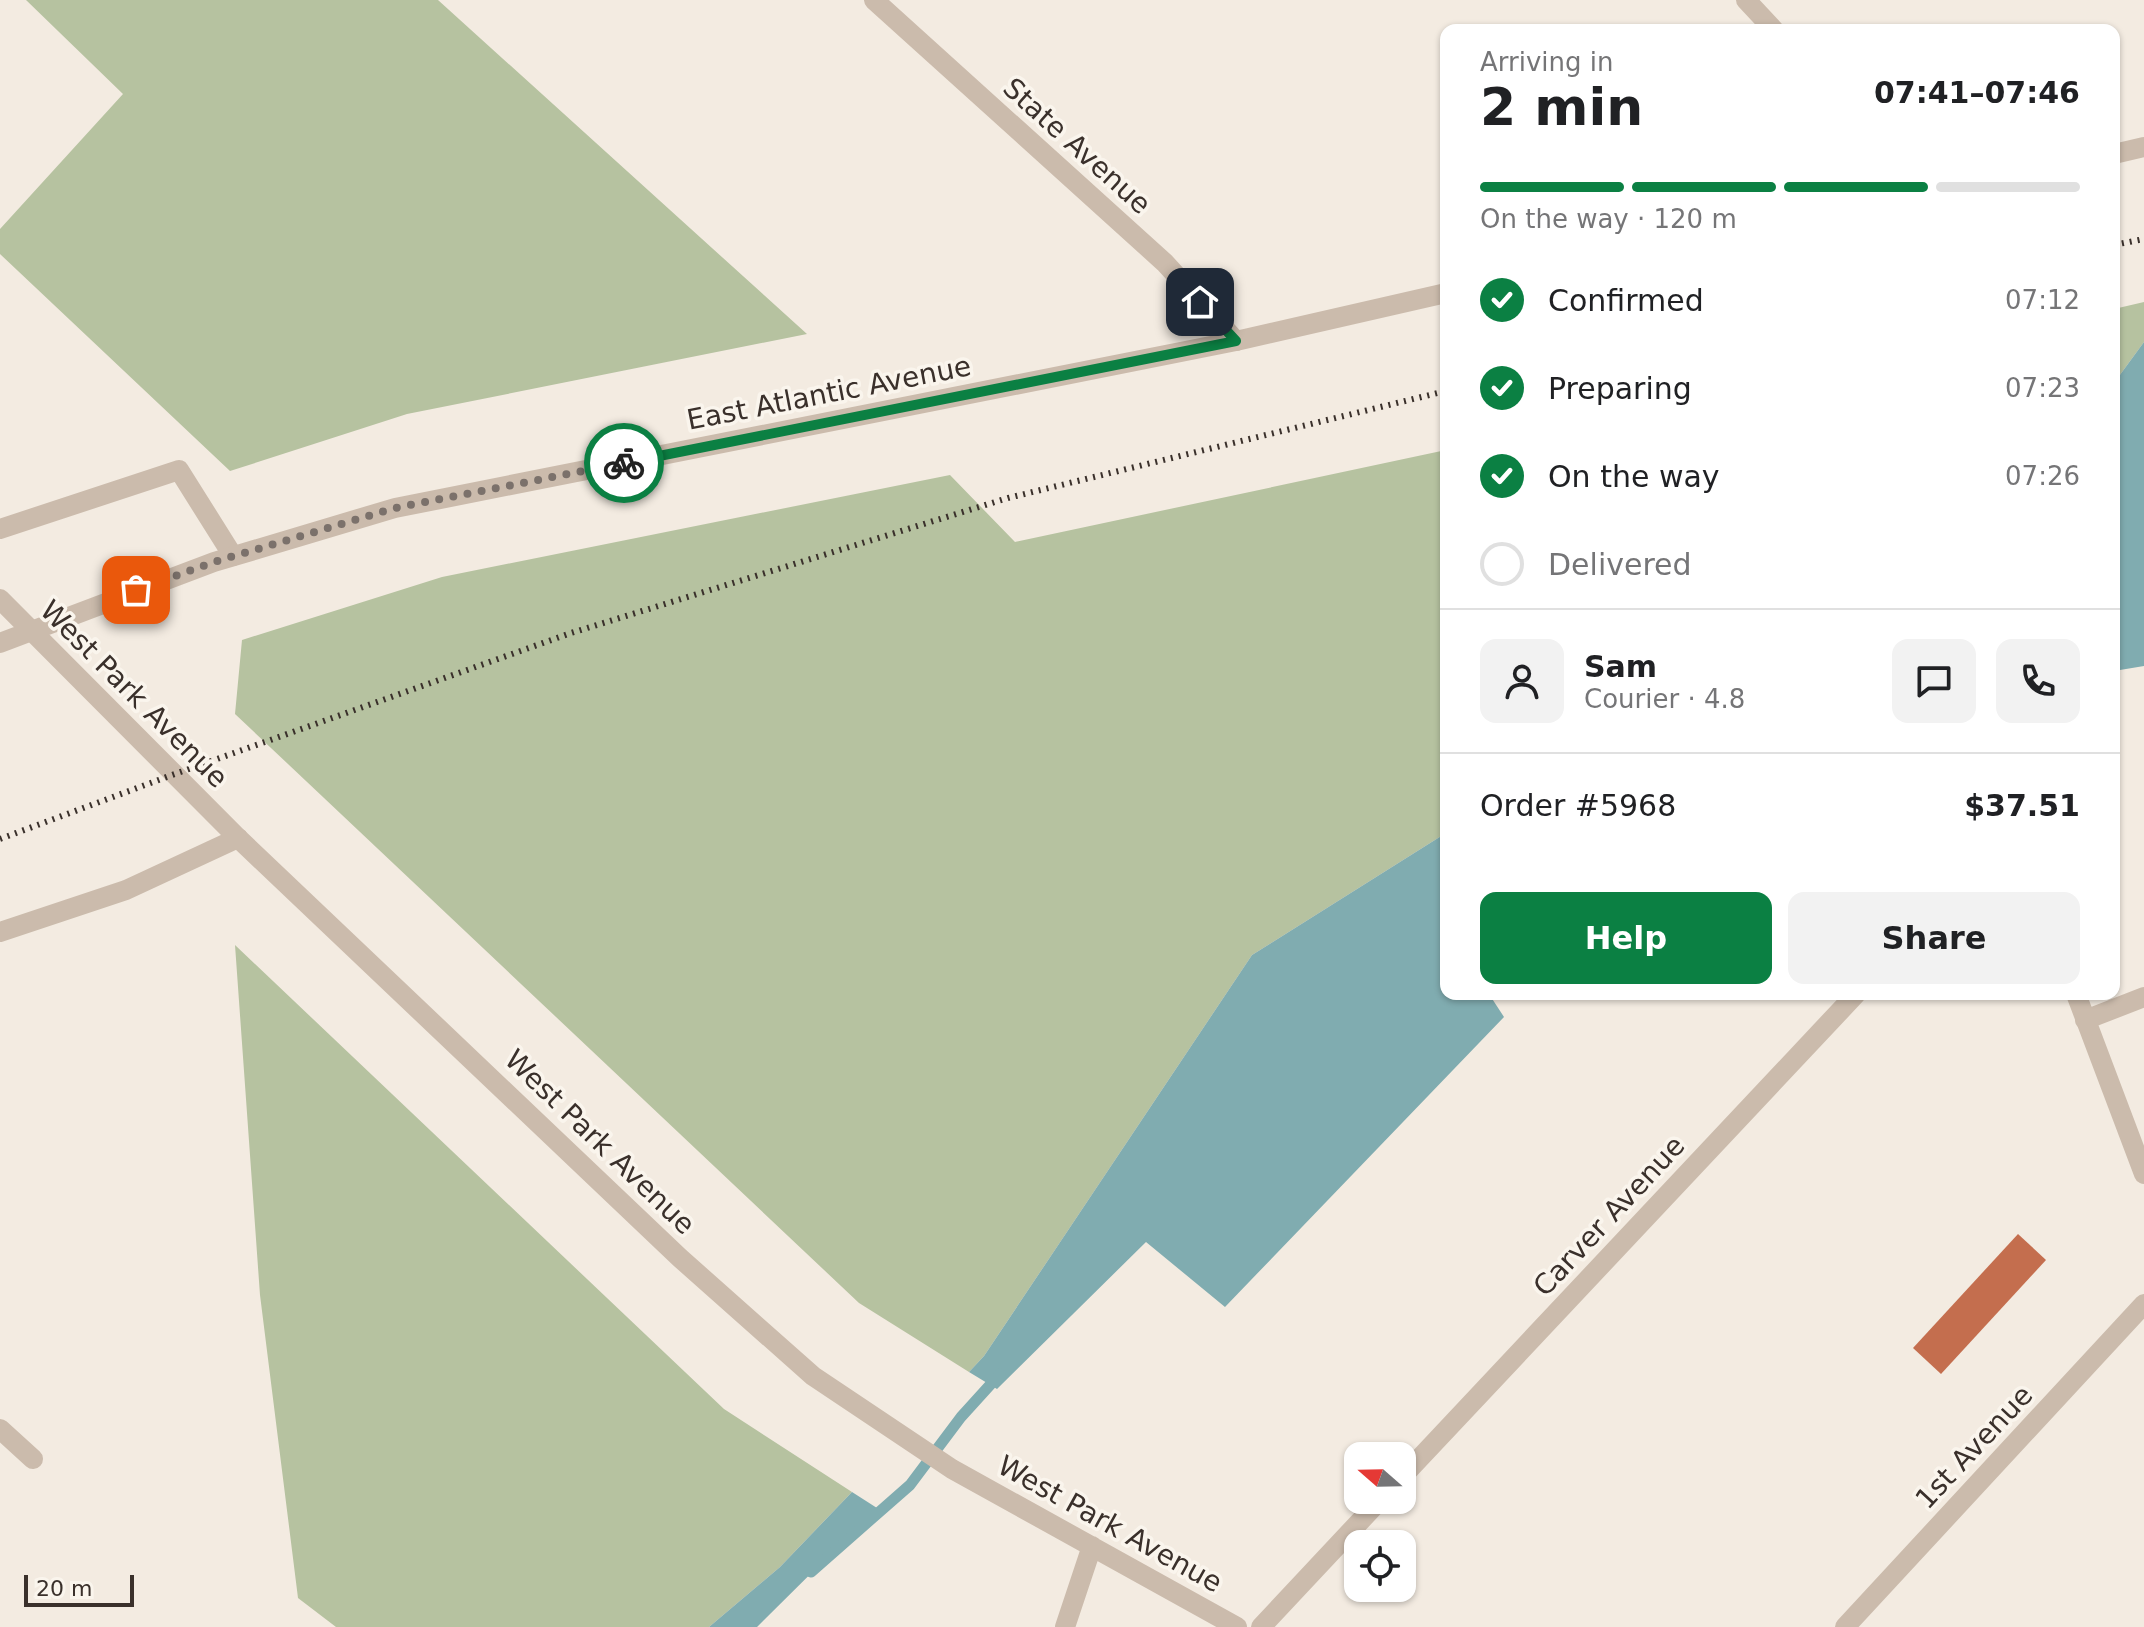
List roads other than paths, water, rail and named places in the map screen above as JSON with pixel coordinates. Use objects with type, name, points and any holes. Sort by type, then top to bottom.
[{"type":"street","name":"State Avenue","points":[[874,0],[1165,263],[1236,341]]},
{"type":"street","points":[[1746,0],[1768,24]]},
{"type":"street","points":[[2120,153],[2144,147]]},
{"type":"street","name":"East Atlantic Avenue","points":[[0,643],[233,556],[395,508],[1236,341],[1440,294]]},
{"type":"street","points":[[0,529],[179,470],[233,556]]},
{"type":"street","name":"West Park Avenue","points":[[0,599],[172,775],[680,1258],[813,1376],[952,1469],[1237,1627]]},
{"type":"street","points":[[0,932],[126,890],[238,838]]},
{"type":"street","points":[[2085,1020],[2144,997]]},
{"type":"street","name":"Carver Avenue","points":[[1416,1462],[1850,1000]]},
{"type":"street","points":[[2078,1000],[2144,1174]]},
{"type":"street","name":"1st Avenue","points":[[1845,1627],[2144,1304]]},
{"type":"street","points":[[0,1429],[33,1459]]},
{"type":"street","points":[[1261,1627],[1367,1514]]},
{"type":"street","points":[[1065,1627],[1092,1546]]},
{"type":"water","points":[[2144,342],[2144,666],[2120,670],[2120,375]]},
{"type":"water","points":[[1440,837],[1440,1000],[1493,1000],[1504,1017],[1225,1307],[1146,1242],[997,1389],[969,1372],[984,1356],[1252,955]]},
{"type":"water","points":[[852,1492],[877,1508],[757,1627],[709,1627],[780,1567]]},
{"type":"waterway","points":[[811,1572],[910,1485],[961,1417],[1000,1374]]},
{"type":"railway","points":[[2120,244],[2144,239]]},
{"type":"railway","points":[[0,839],[571,633],[1008,498],[1440,392]]}]
